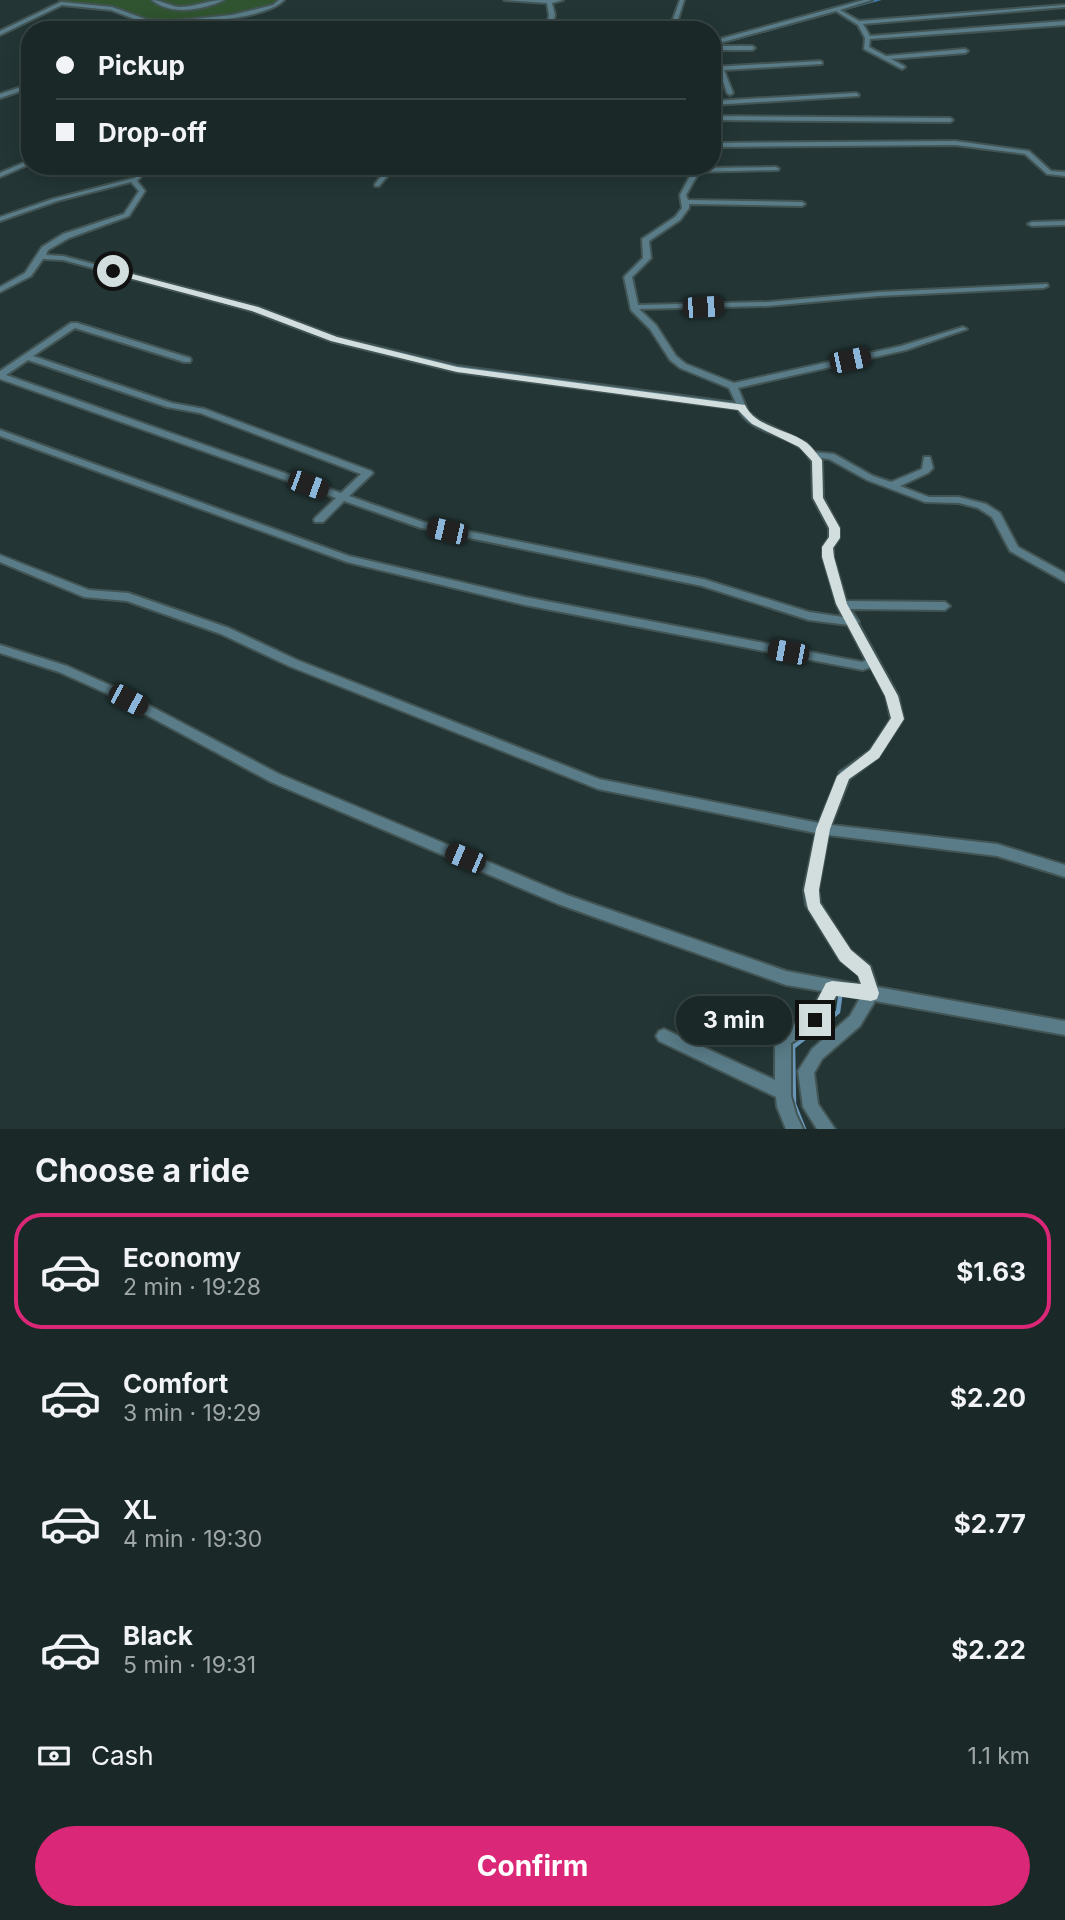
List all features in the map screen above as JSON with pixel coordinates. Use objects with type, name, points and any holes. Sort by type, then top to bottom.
[{"type":"street","points":[[154,0],[166,6],[187,7],[222,0]]},
{"type":"street","points":[[201,21],[257,11],[275,6],[282,0]]},
{"type":"street","points":[[506,0],[561,0]]},
{"type":"street","points":[[675,21],[682,0]]},
{"type":"street","points":[[721,41],[870,0]]},
{"type":"street","points":[[549,2],[552,21]]},
{"type":"street","points":[[24,21],[61,3],[112,9],[144,21]]},
{"type":"street","points":[[858,23],[1065,6]]},
{"type":"street","points":[[838,10],[858,23],[868,38],[866,48],[902,67]]},
{"type":"street","points":[[0,33],[21,23]]},
{"type":"street","points":[[868,38],[1065,23]]},
{"type":"street","points":[[721,48],[752,48]]},
{"type":"street","points":[[881,58],[965,51]]},
{"type":"street","points":[[721,69],[820,63]]},
{"type":"street","points":[[721,71],[730,93]]},
{"type":"street","points":[[0,96],[21,87]]},
{"type":"street","points":[[721,102],[856,95]]},
{"type":"street","points":[[721,118],[950,120]]},
{"type":"street","points":[[721,145],[967,144],[1027,152],[1049,173],[1065,173]]},
{"type":"street","points":[[0,175],[21,166]]},
{"type":"street","points":[[721,168],[776,169]]},
{"type":"street","points":[[0,219],[55,200],[133,180],[140,175]]},
{"type":"street","points":[[377,185],[385,175]]},
{"type":"street","points":[[694,175],[683,195],[686,208],[681,216],[645,241],[647,258],[628,277],[634,307],[679,363],[733,386],[903,348],[962,329]]},
{"type":"street","points":[[0,290],[28,274],[30,268],[43,257],[45,249],[66,236],[127,215],[142,191],[133,180]]},
{"type":"street","points":[[685,202],[802,204]]},
{"type":"street","points":[[1032,224],[1065,223]]},
{"type":"street","points":[[43,257],[63,258],[255,309],[334,339],[457,369],[742,407]]},
{"type":"street","points":[[634,307],[755,305],[879,294],[1044,286]]},
{"type":"street","points":[[0,376],[74,324],[187,360]]},
{"type":"street","points":[[27,357],[170,405],[202,411],[368,473],[319,520]]},
{"type":"street","points":[[0,376],[421,525],[703,583],[797,613],[853,622]]},
{"type":"street","points":[[733,386],[744,413],[755,422],[783,433],[803,445],[817,460],[818,498],[834,528],[828,557],[842,604],[892,696],[897,719],[874,754],[844,776],[823,829],[811,890],[813,905],[845,956],[865,971],[871,993],[855,1021],[817,1054],[806,1071],[811,1107],[827,1129]]},
{"type":"street","points":[[0,433],[68,460],[179,497],[279,537],[359,562],[525,601],[863,666],[872,662]]},
{"type":"street","points":[[811,454],[831,456],[870,478],[928,500],[959,500],[982,506],[996,515],[1014,549],[1065,578]]},
{"type":"street","points":[[891,486],[925,471],[928,468],[927,459]]},
{"type":"street","points":[[0,558],[88,594],[128,597],[225,631],[293,663],[598,784],[823,829],[997,850],[1065,871]]},
{"type":"street","points":[[842,604],[945,607]]},
{"type":"street","points":[[0,649],[63,669],[98,684],[275,778],[564,900],[786,978],[1065,1028]]},
{"type":"street","points":[[795,1129],[786,1113],[781,1091],[785,1065],[783,1039],[815,1020],[832,988]]},
{"type":"street","points":[[664,1037],[781,1091]]},
{"type":"green space","points":[[58,0],[282,0],[275,6],[232,17],[183,21],[151,21],[112,9],[58,3]]},
{"type":"waterway","points":[[721,43],[879,0]]},
{"type":"waterway","points":[[804,1129],[794,1104],[793,1047],[838,1012],[841,991]]},
{"type":"route","points":[[113,271],[255,309],[334,339],[457,369],[742,407],[744,413],[755,422],[783,433],[803,445],[817,460],[818,498],[834,528],[828,557],[842,604],[892,696],[897,719],[874,754],[844,776],[823,829],[811,890],[813,905],[845,956],[865,971],[871,993],[832,988],[815,1020]]}]
